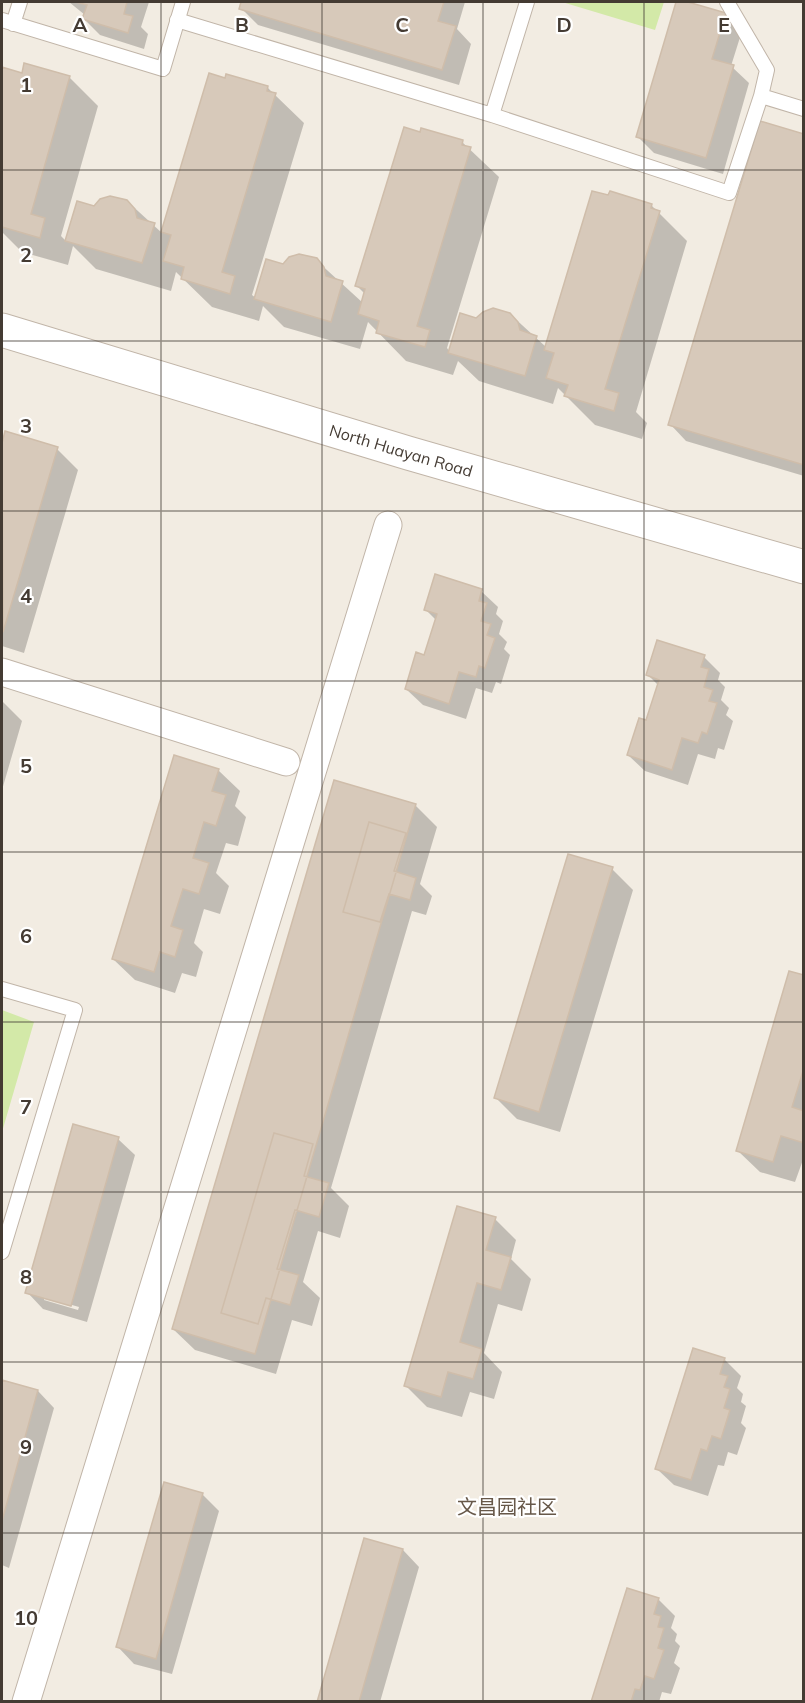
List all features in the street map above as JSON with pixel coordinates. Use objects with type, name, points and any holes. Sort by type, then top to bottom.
[{"type":"street","name":"North Huayan Road","points":[[3,334],[804,567]]},
{"type":"street","points":[[26,1701],[388,525]]},
{"type":"street","points":[[2,672],[286,762]]},
{"type":"lane","points":[[20,2],[7,22],[163,69],[183,2]]},
{"type":"lane","points":[[492,116],[527,2]]},
{"type":"lane","points":[[177,20],[492,116],[729,193],[761,96],[767,70],[727,2]]},
{"type":"lane","points":[[761,96],[804,109]]},
{"type":"lane","points":[[2,989],[75,1010],[2,1252]]},
{"type":"green space","points":[[562,2],[664,2],[655,30]]},
{"type":"green space","points":[[2,1010],[34,1022],[2,1132]]},
{"type":"building","points":[[76,2],[127,2],[124,14],[133,16],[128,33],[82,19],[87,5]]},
{"type":"building","points":[[241,2],[444,2],[438,21],[456,26],[442,70],[239,9]]},
{"type":"building","points":[[676,2],[688,2],[726,13],[712,59],[734,65],[706,158],[636,137]]},
{"type":"building","points":[[24,63],[70,76],[31,214],[45,218],[40,238],[2,227],[2,67],[22,73]]},
{"type":"building","points":[[209,73],[225,78],[226,74],[268,86],[267,91],[276,93],[222,272],[235,276],[230,294],[181,279],[184,267],[163,261],[171,235],[161,232]]},
{"type":"building","points":[[760,121],[804,134],[804,465],[668,425]]},
{"type":"building","points":[[404,127],[420,132],[421,128],[463,140],[462,145],[471,147],[417,326],[430,330],[425,347],[376,333],[379,321],[358,314],[365,289],[355,286]]},
{"type":"building","points":[[592,191],[608,195],[610,191],[652,204],[651,208],[660,211],[605,389],[619,393],[614,411],[564,396],[568,385],[546,378],[554,353],[544,350]]},
{"type":"building","points":[[110,196],[127,200],[135,209],[137,218],[155,223],[142,263],[65,241],[77,201],[94,206],[100,199]]},
{"type":"building","points":[[299,254],[317,258],[324,267],[326,276],[343,281],[331,322],[254,299],[266,259],[283,264],[289,257]]},
{"type":"building","points":[[493,308],[510,313],[518,322],[520,330],[537,336],[525,376],[448,353],[460,313],[476,318]]},
{"type":"building","points":[[5,431],[58,447],[3,632],[2,443]]},
{"type":"building","points":[[435,574],[482,589],[479,601],[487,603],[481,621],[491,624],[487,635],[495,638],[485,668],[479,666],[476,677],[459,672],[449,704],[405,689],[416,652],[424,655],[437,614],[424,610]]},
{"type":"building","points":[[657,640],[705,655],[701,667],[709,669],[704,687],[713,690],[709,701],[717,703],[707,734],[702,732],[698,743],[682,738],[672,770],[627,755],[639,718],[646,720],[659,680],[646,675]]},
{"type":"building","points":[[174,755],[219,769],[212,791],[226,795],[216,826],[204,822],[193,858],[209,863],[199,894],[183,889],[171,926],[183,930],[175,957],[160,952],[154,972],[112,959]]},
{"type":"building","points":[[334,780],[416,804],[255,1354],[172,1329]]},
{"type":"building","points":[[369,822],[406,833],[394,871],[416,878],[410,900],[389,894],[380,922],[343,912]]},
{"type":"building","points":[[568,854],[613,867],[539,1112],[494,1098]]},
{"type":"building","points":[[789,971],[804,975],[804,1068],[792,1107],[804,1111],[804,1143],[781,1136],[773,1162],[736,1151]]},
{"type":"building","points":[[73,1124],[119,1137],[71,1306],[25,1293]]},
{"type":"building","points":[[274,1133],[313,1144],[304,1176],[329,1183],[319,1217],[295,1210],[277,1269],[299,1275],[290,1305],[266,1298],[258,1324],[221,1313]]},
{"type":"building","points":[[457,1206],[496,1217],[486,1250],[511,1257],[501,1290],[477,1283],[460,1342],[482,1349],[473,1379],[448,1372],[441,1397],[404,1386]]},
{"type":"building","points":[[693,1348],[725,1358],[720,1374],[728,1376],[724,1387],[730,1389],[724,1408],[730,1410],[721,1439],[712,1436],[707,1451],[701,1449],[691,1480],[655,1469]]},
{"type":"building","points":[[2,1380],[38,1390],[2,1521]]},
{"type":"building","points":[[164,1482],[203,1493],[156,1659],[116,1647]]},
{"type":"building","points":[[364,1538],[403,1549],[359,1702],[317,1702]]},
{"type":"building","points":[[627,1588],[659,1598],[654,1614],[661,1616],[658,1627],[664,1628],[658,1648],[664,1650],[654,1679],[645,1676],[640,1690],[635,1689],[631,1702],[591,1702]]},
{"type":"district","name":"文昌园社区","points":[[507,1506]]}]
